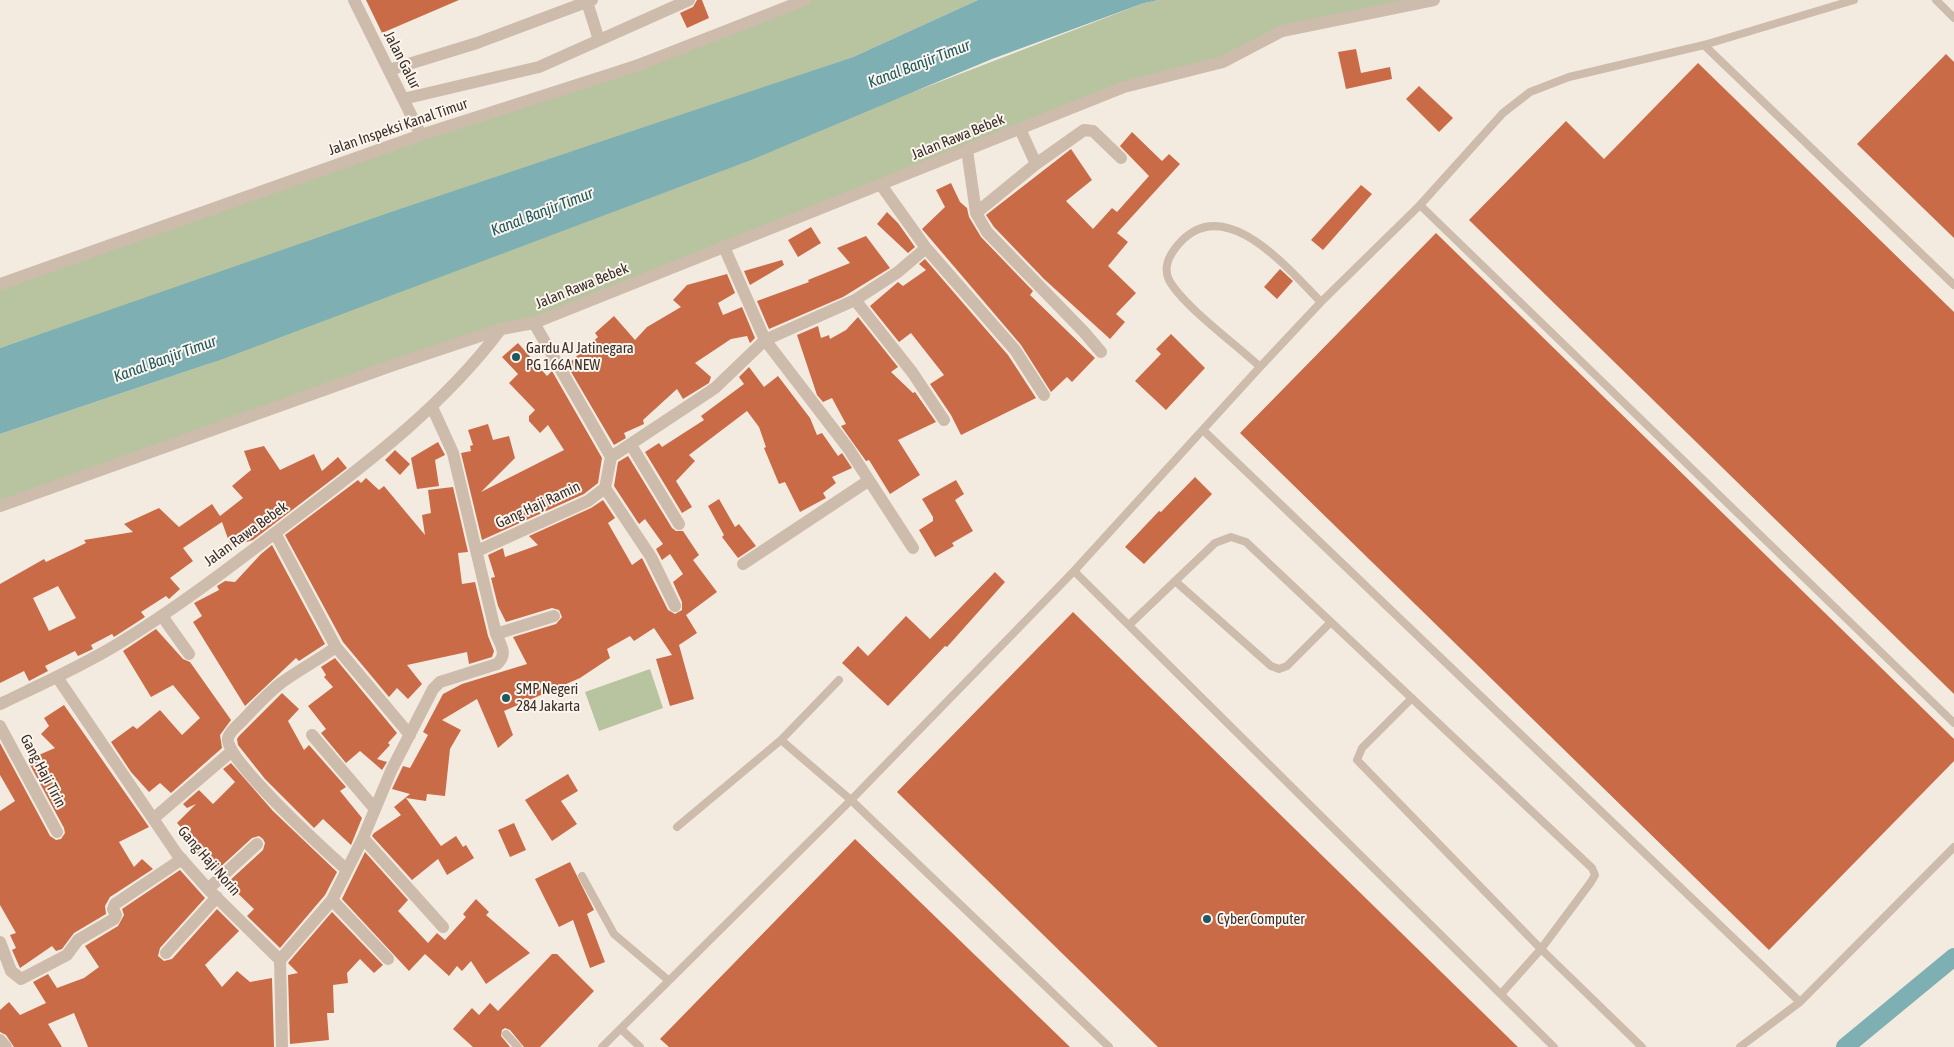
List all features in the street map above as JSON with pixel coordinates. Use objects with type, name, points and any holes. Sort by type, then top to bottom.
[{"type":"street","name":"Jalan Galur","points":[[354,0],[421,135]]},
{"type":"street","points":[[403,99],[538,67],[689,0]]},
{"type":"street","name":"Jalan Inspeksi Kanal Timur","points":[[0,284],[421,135],[636,66],[805,0]]},
{"type":"street","name":"Jalan Rawa Bebek","points":[[0,506],[501,328],[534,323],[1124,87],[1224,62],[1282,31],[1434,0]]},
{"type":"street","points":[[389,70],[477,43],[589,1],[599,40]]},
{"type":"street","points":[[1020,129],[1036,164]]},
{"type":"street","points":[[976,214],[1036,164],[1088,129],[1093,131],[1121,158]]},
{"type":"street","points":[[967,150],[976,214],[987,232],[1101,352]]},
{"type":"street","points":[[881,185],[926,248],[1014,350],[1044,395]]},
{"type":"street","points":[[724,247],[765,340],[848,448],[913,548]]},
{"type":"street","points":[[534,323],[611,457],[716,388],[765,340],[855,300],[898,272],[926,248]]},
{"type":"street","points":[[855,300],[912,372],[944,420]]},
{"type":"street","name":"Jalan Rawa Bebek","points":[[0,704],[57,677],[116,645],[162,616],[372,460],[432,406],[501,328]]},
{"type":"street","points":[[282,1047],[280,960],[332,900],[433,689],[440,682],[496,664],[502,659],[504,653],[496,634],[453,453],[432,406]]},
{"type":"street","points":[[631,445],[679,524]]},
{"type":"street","name":"Gang Haji Ramin","points":[[477,551],[588,500],[605,488],[611,457]]},
{"type":"street","points":[[743,564],[868,481]]},
{"type":"street","points":[[605,488],[650,557],[675,606]]},
{"type":"street","points":[[274,533],[336,647],[410,735]]},
{"type":"street","points":[[162,616],[189,654]]},
{"type":"street","points":[[496,634],[554,616]]},
{"type":"street","points":[[336,647],[281,684],[251,711],[228,737],[228,743],[232,751],[285,814],[347,870]]},
{"type":"street","name":"Gang Haji Norin","points":[[57,677],[182,859],[280,960]]},
{"type":"street","name":"Gang Haji Tirin","points":[[0,726],[57,832]]},
{"type":"street","points":[[312,735],[375,809]]},
{"type":"street","points":[[154,818],[232,751]]},
{"type":"street","points":[[363,838],[443,927]]},
{"type":"street","points":[[166,953],[213,893],[257,844]]},
{"type":"street","points":[[0,942],[11,970],[21,979],[67,955],[78,940],[114,919],[116,915],[113,909],[116,904],[182,859]]},
{"type":"street","points":[[332,900],[388,959]]},
{"type":"street","points":[[0,1040],[6,1047]]},
{"type":"lane","points":[[602,1047],[851,800],[1074,571],[1260,367],[1321,302],[1420,205],[1503,113],[1530,92],[1569,77],[1704,45],[1854,0]]},
{"type":"lane","points":[[1936,0],[1954,18]]},
{"type":"lane","points":[[1704,45],[1954,285]]},
{"type":"lane","points":[[1420,205],[1954,723]]},
{"type":"lane","points":[[1260,367],[1200,314],[1170,281],[1166,266],[1185,237],[1204,225],[1226,227],[1242,234],[1267,250],[1321,302]]},
{"type":"lane","points":[[1204,430],[1800,1002]]},
{"type":"lane","points":[[1129,625],[1215,543],[1231,537],[1246,542],[1592,868],[1594,875],[1592,882],[1541,949],[1501,994]]},
{"type":"lane","points":[[1074,571],[1554,1047]]},
{"type":"lane","points":[[1175,581],[1271,666],[1279,669],[1287,666],[1331,622]]},
{"type":"lane","points":[[677,827],[781,740],[839,680]]},
{"type":"lane","points":[[1412,698],[1362,748],[1357,760],[1541,949],[1642,1047]]},
{"type":"lane","points":[[781,740],[851,800],[1109,1047]]},
{"type":"lane","points":[[1740,1047],[1800,1002],[1954,847]]},
{"type":"lane","points":[[582,876],[614,934],[668,980]]},
{"type":"lane","points":[[621,1029],[640,1047]]},
{"type":"lane","points":[[506,1034],[518,1047]]},
{"type":"green space","points":[[805,0],[978,0],[853,57],[0,348],[0,284]]},
{"type":"green space","points":[[1159,0],[1420,0],[1282,31],[1223,62],[1124,87],[534,323],[0,506],[0,434],[205,365],[1144,3]]},
{"type":"green space","points":[[650,669],[663,708],[599,731],[585,692]]},
{"type":"water","name":"Kanal Banjir Timur","points":[[978,0],[1159,0],[1144,3],[992,59],[751,160],[220,360],[0,434],[0,348],[397,210],[853,57]]},
{"type":"building","points":[[366,0],[459,0],[382,33]]},
{"type":"building","points":[[697,0],[702,0],[709,18],[687,28],[680,13],[693,7]]},
{"type":"building","points":[[1356,49],[1361,73],[1390,67],[1392,79],[1346,89],[1338,52]]},
{"type":"building","points":[[1946,54],[1954,62],[1954,238],[1857,144]]},
{"type":"building","points":[[1698,63],[1954,312],[1954,694],[1469,220],[1566,121],[1604,159]]},
{"type":"building","points":[[1419,86],[1453,118],[1439,132],[1406,99]]},
{"type":"building","points":[[1132,132],[1162,161],[1169,154],[1180,164],[1117,233],[1128,242],[1108,266],[1136,293],[1116,314],[1125,322],[1110,339],[1044,279],[994,227],[986,215],[1071,149],[1092,180],[1066,201],[1093,229],[1112,208],[1117,212],[1149,176],[1120,146]]},
{"type":"building","points":[[951,183],[960,202],[967,208],[969,217],[981,237],[1033,291],[1030,295],[1095,358],[1072,382],[1067,377],[1051,392],[1021,345],[922,229],[945,207],[936,190]]},
{"type":"building","points":[[1361,185],[1372,194],[1323,250],[1311,240]]},
{"type":"building","points":[[887,212],[898,223],[915,247],[908,253],[877,224]]},
{"type":"building","points":[[811,227],[821,243],[798,257],[788,240]]},
{"type":"building","points":[[1436,233],[1954,739],[1954,761],[1769,950],[1240,433]]},
{"type":"building","points":[[866,236],[890,268],[843,297],[769,329],[757,301],[809,282],[808,280],[850,263],[837,248]]},
{"type":"building","points":[[925,259],[1008,355],[1036,398],[961,435],[951,415],[930,384],[944,375],[911,333],[899,342],[870,306],[898,282],[903,286],[926,270],[919,264]]},
{"type":"building","points":[[782,260],[784,265],[750,285],[744,271]]},
{"type":"building","points":[[1280,269],[1293,281],[1277,299],[1264,287]]},
{"type":"building","points":[[727,274],[735,293],[718,303],[723,315],[742,307],[755,338],[750,343],[747,336],[731,339],[695,363],[711,377],[709,383],[683,399],[677,389],[643,420],[644,424],[624,433],[626,438],[614,445],[567,365],[598,337],[595,333],[614,316],[635,340],[647,327],[681,307],[673,300],[687,285]]},
{"type":"building","points":[[858,317],[898,367],[891,372],[913,393],[915,392],[936,422],[898,440],[920,475],[890,494],[869,460],[866,461],[841,426],[846,424],[832,398],[823,402],[817,395],[797,335],[818,326],[821,338],[829,335],[830,339],[846,330]]},
{"type":"building","points":[[1171,334],[1205,368],[1166,410],[1135,381],[1161,354],[1156,349]]},
{"type":"building","points":[[518,343],[547,376],[552,371],[602,458],[598,483],[584,494],[482,540],[461,453],[471,451],[470,446],[473,445],[468,430],[488,424],[493,440],[509,436],[515,458],[481,492],[564,450],[548,425],[540,433],[529,421],[529,416],[535,410],[509,383],[518,374],[502,357]]},
{"type":"building","points":[[749,367],[764,387],[778,376],[810,418],[817,435],[822,433],[838,456],[842,453],[852,468],[832,477],[836,483],[823,493],[826,498],[800,512],[785,482],[779,484],[764,448],[766,447],[759,427],[747,411],[689,455],[695,461],[676,481],[692,507],[682,513],[645,452],[659,443],[662,447],[704,420],[701,416],[744,384],[739,377]]},
{"type":"building","points":[[438,442],[445,455],[435,460],[439,486],[417,489],[411,458]]},
{"type":"building","points":[[264,446],[280,470],[314,454],[322,471],[338,457],[347,468],[253,540],[231,547],[222,522],[183,548],[193,561],[170,578],[180,589],[169,599],[166,596],[141,612],[145,617],[114,637],[112,634],[91,645],[93,649],[78,656],[75,651],[45,666],[48,671],[29,681],[24,671],[0,683],[0,584],[44,559],[46,562],[86,543],[84,540],[133,532],[124,524],[159,508],[179,527],[212,504],[220,516],[243,498],[232,486],[251,470],[244,451]],"holes":[[[58,586],[76,618],[49,631],[33,598]]]},
{"type":"building","points":[[395,450],[410,464],[400,475],[385,460]]},
{"type":"building","points":[[628,456],[672,528],[676,531],[683,531],[699,555],[693,560],[717,592],[686,615],[697,633],[679,645],[694,699],[670,706],[656,659],[672,655],[654,628],[634,641],[630,636],[607,649],[610,658],[580,678],[504,711],[513,735],[498,748],[477,699],[442,720],[461,730],[450,749],[445,796],[427,794],[426,801],[406,798],[441,846],[456,836],[463,847],[466,845],[474,858],[447,875],[438,859],[412,880],[372,836],[401,815],[394,807],[410,794],[392,789],[403,766],[410,768],[428,735],[423,732],[443,694],[462,684],[527,664],[513,637],[556,624],[562,617],[559,610],[552,608],[506,622],[498,606],[491,578],[495,577],[488,555],[503,548],[505,557],[538,545],[529,536],[591,508],[603,500],[615,518],[608,523],[632,565],[642,558],[668,610],[675,614],[682,610],[682,602],[673,582],[683,574],[670,554],[662,560],[656,549],[663,544],[645,519],[639,524],[614,486],[618,462]]},
{"type":"building","points":[[1195,477],[1212,494],[1144,564],[1125,547]]},
{"type":"building","points":[[366,478],[379,490],[384,486],[425,535],[422,515],[431,513],[428,490],[453,487],[468,552],[458,553],[462,584],[475,582],[488,636],[494,651],[492,657],[469,664],[467,652],[407,665],[422,684],[408,699],[397,688],[389,697],[343,642],[285,535],[358,480],[361,483]]},
{"type":"building","points":[[956,480],[964,494],[955,500],[973,531],[952,543],[954,546],[935,557],[919,530],[933,521],[933,517],[922,499]]},
{"type":"building","points":[[719,499],[735,527],[739,524],[756,546],[738,558],[722,537],[724,535],[708,506]]},
{"type":"building","points":[[272,545],[325,644],[299,661],[296,658],[245,706],[193,622],[202,616],[194,603],[219,590],[217,586],[225,581],[235,582]]},
{"type":"building","points":[[995,572],[1005,582],[947,647],[945,646],[888,706],[842,663],[858,646],[868,656],[906,616],[930,639]]},
{"type":"building","name":"Cyber Computer","points":[[1073,612],[1518,1047],[1158,1047],[897,792]]},
{"type":"building","points":[[156,629],[183,659],[190,662],[231,720],[220,735],[222,748],[171,793],[160,783],[149,792],[131,772],[111,742],[133,726],[137,729],[160,710],[182,735],[200,718],[173,685],[151,697],[123,651]]},
{"type":"building","points":[[335,658],[397,733],[388,743],[390,745],[377,759],[387,762],[382,770],[360,751],[346,763],[321,733],[326,729],[308,706],[333,687],[324,677],[326,675],[321,667]]},
{"type":"building","points":[[282,693],[299,709],[288,721],[304,750],[309,745],[346,787],[340,791],[362,818],[351,845],[323,819],[314,828],[265,779],[238,745],[237,739],[239,736]]},
{"type":"building","points":[[64,705],[149,827],[119,842],[134,867],[142,859],[153,869],[110,897],[105,906],[106,914],[74,933],[62,949],[56,951],[52,946],[20,968],[12,950],[16,948],[10,935],[16,933],[0,905],[0,811],[15,801],[0,775],[0,743],[50,836],[56,840],[61,839],[65,833],[64,828],[29,763],[41,754],[55,748],[41,734],[49,726],[44,718]]},
{"type":"building","points":[[231,763],[273,811],[337,872],[325,895],[280,948],[247,916],[254,909],[227,883],[263,850],[265,843],[263,839],[259,836],[252,838],[216,871],[194,852],[198,846],[177,823],[196,804],[187,808],[183,804],[199,790],[213,804],[235,782],[223,769]]},
{"type":"building","points":[[568,774],[578,791],[561,801],[577,824],[552,841],[525,800]]},
{"type":"building","points":[[514,823],[526,850],[510,857],[498,830]]},
{"type":"building","points":[[855,839],[1070,1047],[669,1047],[660,1039]]},
{"type":"building","points":[[365,852],[408,900],[398,911],[428,943],[437,933],[445,940],[466,917],[463,914],[476,899],[489,912],[486,915],[530,953],[486,984],[471,961],[462,971],[457,966],[449,976],[425,954],[409,971],[342,899]]},
{"type":"building","points":[[570,862],[594,910],[587,914],[605,962],[590,968],[573,920],[559,927],[535,879]]},
{"type":"building","points":[[180,870],[205,898],[160,948],[158,956],[164,961],[172,959],[217,909],[239,931],[205,965],[222,987],[237,971],[250,982],[272,978],[274,1047],[88,1047],[74,1013],[48,1024],[62,1047],[14,1047],[6,1035],[0,1032],[0,1010],[9,1002],[20,1015],[46,1003],[33,982],[48,974],[57,988],[84,978],[99,967],[85,946],[118,926],[124,915],[122,909]]},
{"type":"building","points":[[332,912],[383,965],[374,973],[360,959],[347,973],[348,983],[333,985],[334,1013],[327,1013],[329,1040],[290,1044],[288,975],[298,973],[288,963]]},
{"type":"building","points":[[552,954],[557,954],[594,991],[540,1047],[524,1047],[510,1030],[505,1028],[502,1030],[501,1036],[510,1047],[473,1047],[453,1029],[472,1008],[479,1015],[490,1003],[498,1011]]},
{"type":"waterway","points":[[1845,1047],[1954,957]]},
{"type":"place","name":"Gardu AJ Jatinegara PG 166A NEW","points":[[516,357]]},
{"type":"place","name":"SMP Negeri 284 Jakarta","points":[[506,698]]},
{"type":"place","name":"Cyber Computer","points":[[1207,919]]}]
